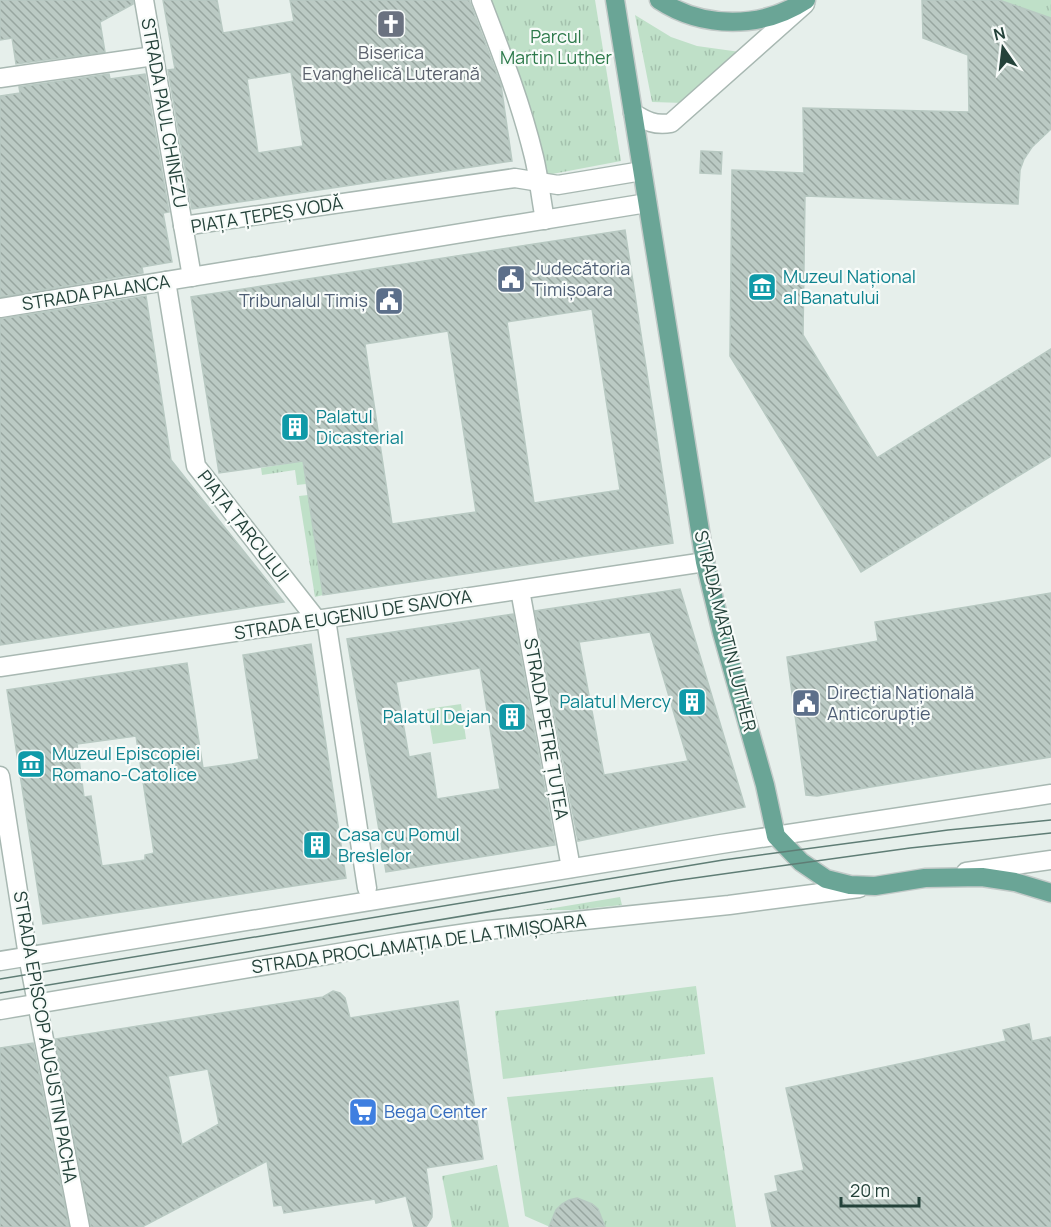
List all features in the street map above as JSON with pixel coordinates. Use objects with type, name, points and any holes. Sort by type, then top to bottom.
[{"type":"main road","name":"STRADA MARTIN LUTHER","points":[[615,0],[705,562],[722,633],[765,785],[776,836]]},
{"type":"main road","points":[[659,0],[675,10],[697,18],[732,22],[766,18],[808,0]]},
{"type":"main road","points":[[776,836],[801,862],[819,875],[841,883],[874,886],[925,878],[994,878],[1051,893]]},
{"type":"street","name":"STRADA PAUL CHINEZU","points":[[144,0],[183,226]]},
{"type":"street","points":[[481,0],[511,78],[534,157],[545,220]]},
{"type":"street","points":[[633,113],[648,123],[662,125],[671,123],[808,0]]},
{"type":"street","points":[[0,78],[154,56]]},
{"type":"street","name":"PIAȚA ȚEPEȘ VODĂ","points":[[192,277],[183,226],[515,178],[558,185],[642,171]]},
{"type":"street","points":[[192,277],[647,203]]},
{"type":"street","name":"STRADA PALANCA","points":[[0,308],[192,277]]},
{"type":"street","name":"PIAȚA ȚARCULUI","points":[[166,281],[196,466],[321,619]]},
{"type":"street","name":"STRADA EUGENIU DE SAVOYA","points":[[0,667],[705,562]]},
{"type":"street","name":"STRADA PETRE ȚUȚEA","points":[[520,590],[572,868]]},
{"type":"street","points":[[321,619],[367,888]]},
{"type":"street","name":"STRADA EPISCOP AUGUSTIN PACHA","points":[[0,776],[28,956],[80,1227]]},
{"type":"street","points":[[0,961],[572,868],[1051,794]]},
{"type":"street","points":[[925,878],[1051,860]]},
{"type":"street","name":"STRADA PROCLAMAȚIA DE LA TIMIȘOARA","points":[[0,1010],[488,930],[729,905],[874,886]]},
{"type":"green space","name":"Parcul Martin Luther","points":[[487,0],[595,0],[621,161],[547,175]]},
{"type":"green space","points":[[999,0],[1051,0],[1051,18]]},
{"type":"green space","points":[[635,15],[671,37],[697,46],[740,52],[684,103],[652,102]]},
{"type":"green space","points":[[303,461],[306,484],[297,485],[295,470],[262,475],[261,468]]},
{"type":"green space","points":[[308,495],[323,595],[315,597],[299,496]]},
{"type":"green space","points":[[461,704],[466,739],[433,744],[427,709]]},
{"type":"green space","points":[[620,897],[622,905],[574,910],[542,910]]},
{"type":"green space","points":[[696,986],[705,1054],[503,1079],[495,1011]]},
{"type":"green space","points":[[713,1077],[736,1227],[550,1227],[525,1216],[507,1097]]},
{"type":"green space","points":[[497,1165],[509,1227],[452,1227],[442,1176]]},
{"type":"building","points":[[0,0],[133,0],[133,4],[100,22],[105,52],[16,64],[12,38],[0,40]]},
{"type":"building","points":[[163,0],[217,0],[223,33],[294,21],[290,0],[469,0],[501,85],[512,161],[192,209],[168,70],[175,69]],"holes":[[[291,72],[303,146],[258,153],[247,79]]]},
{"type":"building","points":[[922,0],[999,0],[1051,18],[1051,129],[1032,147],[1024,159],[1020,170],[1018,204],[805,196],[803,335],[877,458],[1051,349],[1051,456],[861,572],[730,356],[732,170],[804,173],[803,108],[969,112],[968,55],[923,38]]},
{"type":"building","points":[[109,74],[110,79],[145,74],[169,212],[163,213],[172,262],[142,267],[143,273],[0,297],[0,96],[20,93],[19,87]]},
{"type":"building","points":[[701,151],[722,152],[721,174],[700,173]]},
{"type":"building","name":"Palatul Dicasterial","points":[[625,230],[673,543],[323,595],[303,461],[219,473],[191,297]],"holes":[[[592,309],[620,490],[534,503],[507,322]],[[448,331],[476,512],[392,524],[365,344]]]},
{"type":"building","points":[[146,296],[171,460],[284,602],[0,645],[0,319]]},
{"type":"building","name":"Palatul Mercy","points":[[680,589],[745,807],[578,841],[535,611]],"holes":[[[650,632],[688,761],[604,775],[579,642]]]},
{"type":"building","points":[[1051,593],[1051,757],[817,796],[806,795],[787,657],[878,641],[875,622]]},
{"type":"building","name":"Palatul Dejan","points":[[513,614],[555,845],[386,872],[347,639]],"holes":[[[480,668],[500,789],[437,799],[430,753],[409,757],[396,682]]]},
{"type":"building","points":[[311,644],[346,878],[43,924],[7,690],[187,663],[203,768],[232,764],[259,759],[243,655]],"holes":[[[136,736],[154,853],[145,855],[145,860],[102,866],[91,796],[84,797],[77,744]]]},
{"type":"building","points":[[333,991],[340,993],[345,998],[350,1018],[458,1001],[483,1159],[426,1168],[432,1217],[426,1227],[414,1227],[406,1196],[376,1203],[375,1199],[284,1213],[282,1205],[274,1206],[267,1161],[142,1227],[91,1227],[55,1039],[323,997]],"holes":[[[208,1069],[219,1124],[182,1145],[168,1076]]]},
{"type":"building","points":[[1029,1024],[1032,1041],[1051,1037],[1051,1227],[772,1227],[765,1194],[778,1191],[775,1176],[804,1170],[786,1088],[1006,1041],[1003,1030]]},
{"type":"building","points":[[33,1043],[69,1227],[0,1227],[0,1048]]},
{"type":"building","points":[[577,1198],[598,1209],[605,1227],[549,1227],[556,1210],[569,1200]]},
{"type":"tram line","points":[[0,979],[723,860],[948,830],[1051,820]]},
{"type":"tram line","points":[[0,993],[673,881],[910,848],[1051,833]]},
{"type":"place","name":"Biserica Evanghelică Luterană","points":[[391,24]]},
{"type":"place","name":"Judecătoria Timișoara","points":[[511,279]]},
{"type":"place","name":"Muzeul Național al Banatului","points":[[762,287]]},
{"type":"place","name":"Tribunalul Timiș","points":[[389,301]]},
{"type":"place","name":"Palatul Dicasterial","points":[[295,427]]},
{"type":"place","name":"Palatul Mercy","points":[[692,702]]},
{"type":"place","name":"Direcția Națională Anticorupție","points":[[806,703]]},
{"type":"place","name":"Palatul Dejan","points":[[512,717]]},
{"type":"place","name":"Muzeul Episcopiei Romano-Catolice","points":[[31,764]]},
{"type":"place","name":"Casa cu Pomul Breslelor","points":[[317,845]]},
{"type":"place","name":"Bega Center","points":[[363,1112]]}]
